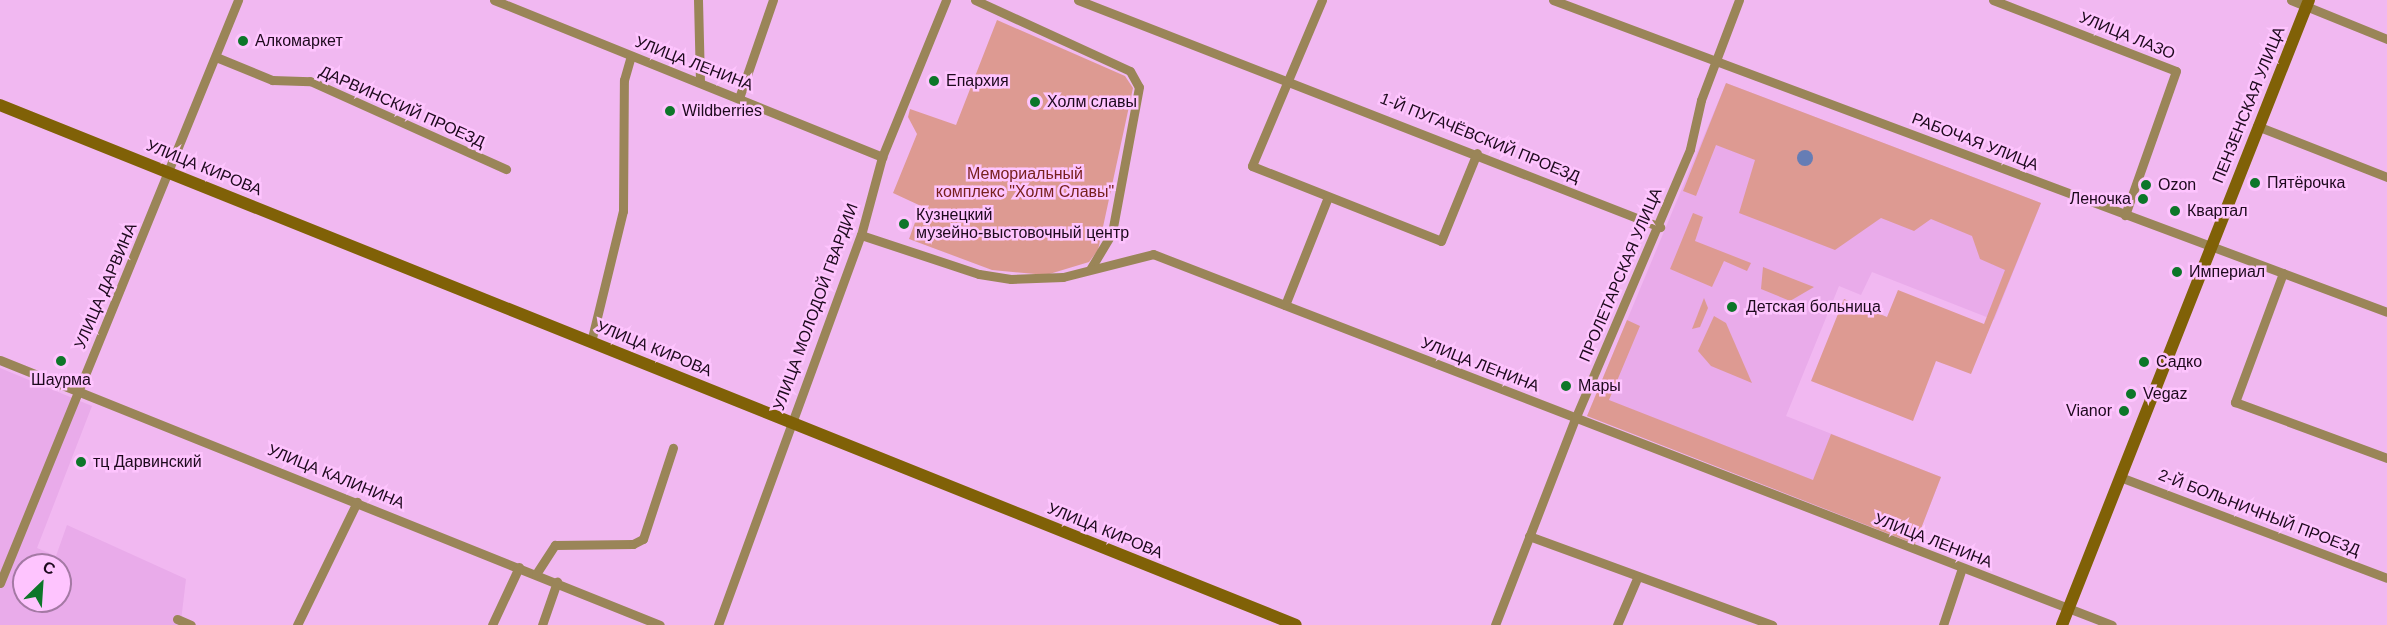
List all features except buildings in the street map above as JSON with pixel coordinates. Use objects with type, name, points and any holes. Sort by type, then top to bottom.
[{"type":"street","name":"УЛИЦА ДАРВИНА","points":[[0,583],[170,172],[238,0]]},
{"type":"street","name":"УЛИЦА ЛЕНИНА","points":[[494,0],[882,157]]},
{"type":"street","points":[[698,0],[700,82]]},
{"type":"street","points":[[739,98],[773,0]]},
{"type":"street","name":"УЛИЦА МОЛОДОЙ ГВАРДИИ","points":[[718,625],[790,423],[861,236],[882,157],[946,0]]},
{"type":"street","points":[[975,0],[1130,71],[1139,87],[1112,233],[1091,269]]},
{"type":"street","name":"1-Й ПУГАЧЁВСКИЙ ПРОЕЗД","points":[[1078,0],[1478,153],[1660,227]]},
{"type":"street","points":[[1322,0],[1252,166],[1441,241],[1478,153]]},
{"type":"street","name":"РАБОЧАЯ УЛИЦА","points":[[1556,0],[2387,312]]},
{"type":"street","name":"ПРОЛЕТАРСКАЯ УЛИЦА","points":[[1495,625],[1575,419],[1660,227],[1739,0]]},
{"type":"street","name":"УЛИЦА ЛАЗО","points":[[1993,0],[2176,71],[2125,214]]},
{"type":"street","points":[[2291,0],[2308,3],[2387,39]]},
{"type":"street","name":"ПЕНЗЕНСКАЯ УЛИЦА","points":[[2062,625],[2257,126],[2308,3]]},
{"type":"street","points":[[591,342],[622,210],[624,80],[631,56]]},
{"type":"street","name":"ДАРВИНСКИЙ ПРОЕЗД","points":[[216,57],[272,80],[310,81],[506,169]]},
{"type":"street","name":"УЛИЦА КИРОВА","points":[[0,105],[1296,625]]},
{"type":"street","points":[[2257,126],[2387,177]]},
{"type":"street","points":[[1285,305],[1328,197]]},
{"type":"street","name":"УЛИЦА ЛЕНИНА","points":[[861,236],[979,274],[1011,279],[1064,277],[1154,254],[1575,419],[2112,625]]},
{"type":"street","points":[[2283,273],[2235,402],[2387,458]]},
{"type":"street","name":"УЛИЦА КАЛИНИНА","points":[[0,360],[660,625]]},
{"type":"street","points":[[536,574],[555,545],[643,539],[673,448]]},
{"type":"street","name":"2-Й БОЛЬНИЧНЫЙ ПРОЕЗД","points":[[2120,477],[2387,578]]},
{"type":"street","points":[[297,625],[357,502]]},
{"type":"street","points":[[1529,536],[1772,625]]},
{"type":"street","points":[[492,625],[519,567]]},
{"type":"street","points":[[1943,625],[1962,568]]},
{"type":"street","points":[[1617,625],[1638,576]]},
{"type":"street","points":[[542,625],[557,582]]},
{"type":"street","points":[[177,619],[191,625]]},
{"type":"shaded area","name":"Детская больница","points":[[1726,83],[2041,203],[1994,320],[1872,272],[1861,295],[1839,286],[1786,416],[1941,477],[1915,544],[1587,416]]},
{"type":"shaded area","points":[[0,368],[92,406],[37,548],[49,553],[12,553],[12,613],[72,613],[72,553],[57,553],[67,525],[186,579],[181,621],[188,625],[0,625]]},
{"type":"green space","name":"Мемориальный комплекс \"Холм Славы\"","points":[[997,20],[1125,76],[1133,88],[1098,250],[1089,262],[1046,275],[992,270],[909,239],[921,206],[893,193],[917,134],[908,117],[910,109],[956,125]]},
{"type":"green space","points":[[1726,83],[2041,203],[1971,374],[1936,361],[1913,421],[1811,381],[1844,299],[1887,317],[1898,290],[1984,324],[2005,270],[1980,259],[1972,236],[1931,219],[1914,231],[1881,218],[1835,250],[1739,213],[1755,160],[1716,145],[1696,196],[1683,191]]},
{"type":"green space","points":[[1693,213],[1703,217],[1695,241],[1751,263],[1747,271],[1724,261],[1712,287],[1670,269]]},
{"type":"green space","points":[[1763,267],[1814,287],[1790,301],[1761,289]]},
{"type":"green space","points":[[1704,298],[1708,308],[1700,327],[1692,329]]},
{"type":"green space","points":[[1714,316],[1726,323],[1752,383],[1711,366],[1698,351]]},
{"type":"green space","points":[[1627,320],[1640,326],[1609,400],[1813,480],[1831,434],[1941,477],[1915,544],[1587,416]]},
{"type":"water","points":[[1805,150],[1811,152],[1813,158],[1811,164],[1805,166],[1799,164],[1797,158],[1799,152]]},
{"type":"place","name":"Алкомаркет","points":[[243,41]]},
{"type":"place","name":"Епархия","points":[[934,81]]},
{"type":"place","name":"Холм славы","points":[[1035,102]]},
{"type":"place","name":"Wildberries","points":[[670,111]]},
{"type":"place","name":"Пятёрочка","points":[[2255,183]]},
{"type":"place","name":"Ozon","points":[[2146,185]]},
{"type":"place","name":"Леночка","points":[[2143,199]]},
{"type":"place","name":"Квартал","points":[[2175,211]]},
{"type":"place","name":"Кузнецкий музейно-выстовочный центр","points":[[904,224]]},
{"type":"place","name":"Империал","points":[[2177,272]]},
{"type":"place","name":"Детская больница","points":[[1732,307]]},
{"type":"place","name":"Шаурма","points":[[61,361]]},
{"type":"place","name":"Садко","points":[[2144,362]]},
{"type":"place","name":"Мары","points":[[1566,386]]},
{"type":"place","name":"Vegaz","points":[[2131,394]]},
{"type":"place","name":"Vianor","points":[[2124,411]]},
{"type":"place","name":"тц Дарвинский","points":[[81,462]]}]
